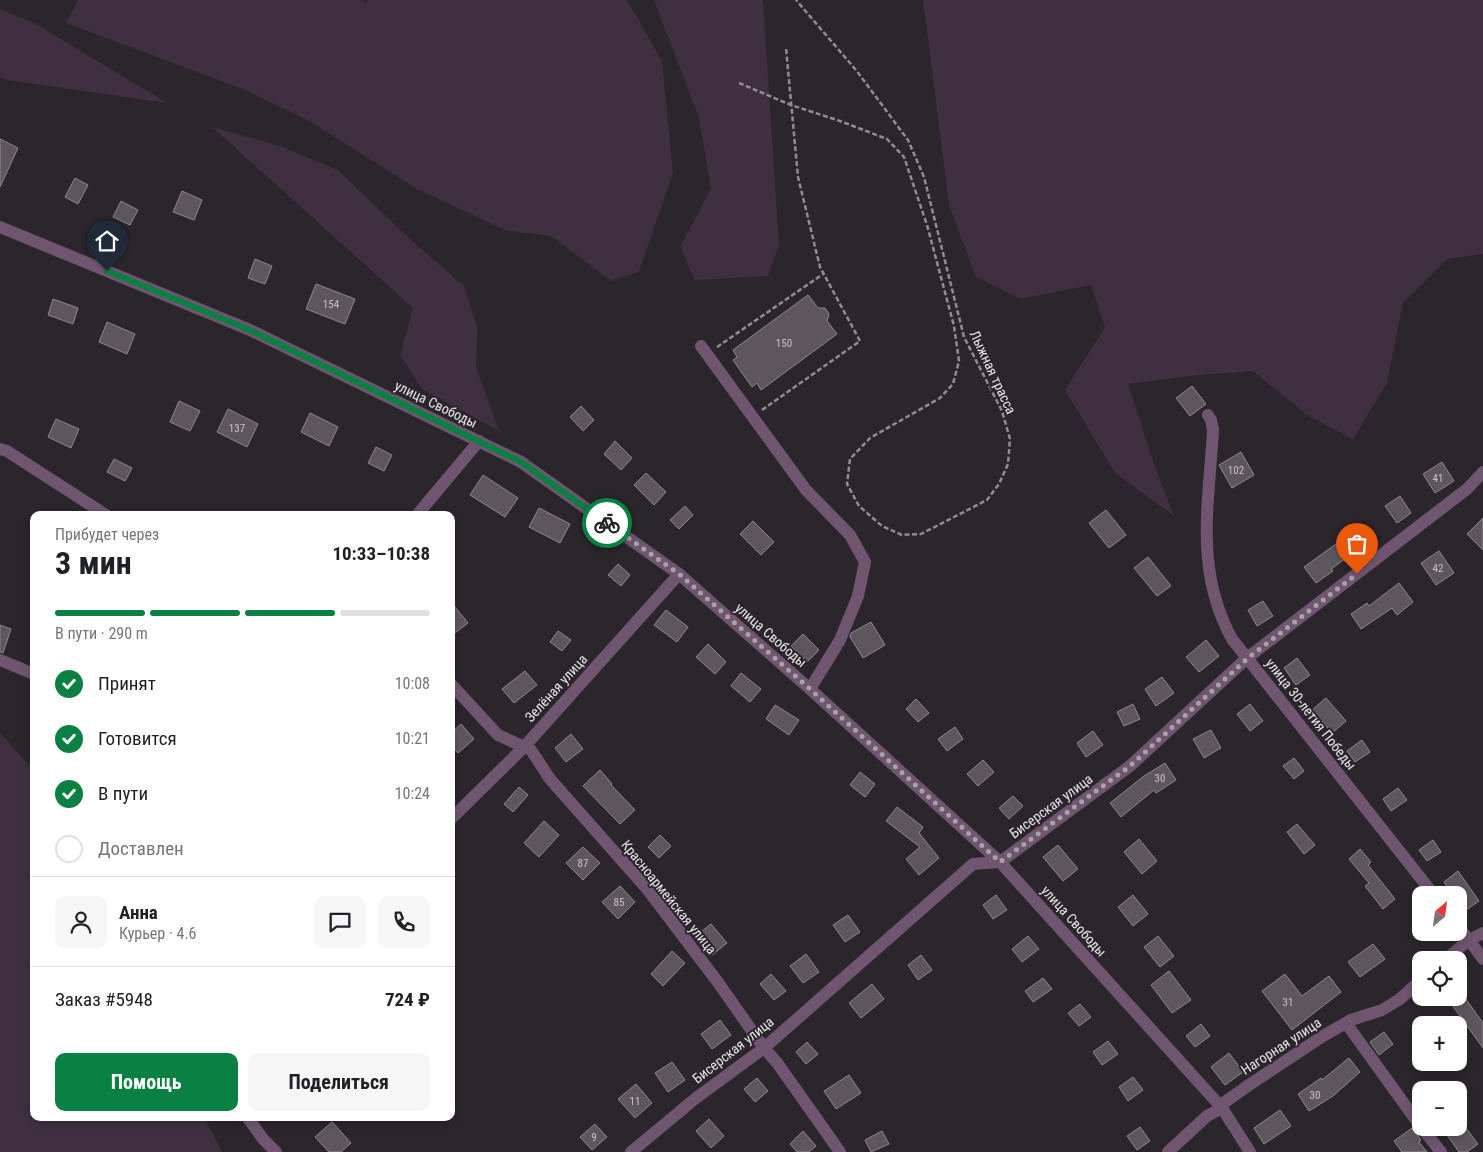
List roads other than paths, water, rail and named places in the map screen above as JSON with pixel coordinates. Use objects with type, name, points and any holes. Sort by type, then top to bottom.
[{"type":"street","name":"улица Свободы","points":[[0,227],[250,330],[521,462],[679,574],[810,689],[1000,862],[1222,1108],[1250,1152]]},
{"type":"street","name":"улица Свободы","points":[[704,350],[806,490],[850,535],[865,562],[858,596],[840,640],[810,689]]},
{"type":"street","name":"улица 30-летия Победы","points":[[1208,415],[1213,430],[1206,547],[1212,588],[1224,623],[1232,639],[1427,886]]},
{"type":"street","points":[[421,511],[479,441]]},
{"type":"street","points":[[0,449],[100,511]]},
{"type":"street","name":"Бисерская улица","points":[[631,1152],[696,1098],[764,1048],[973,864],[1000,862],[1130,766],[1248,658],[1467,489],[1483,472]]},
{"type":"street","name":"Зелёная улица","points":[[455,815],[524,746],[679,574]]},
{"type":"street","points":[[0,660],[30,672]]},
{"type":"street","name":"Красноармейская улица","points":[[455,688],[498,735],[531,750],[550,779],[648,890],[717,981],[764,1048],[778,1064],[840,1152]]},
{"type":"street","points":[[1456,951],[1469,940],[1483,933]]},
{"type":"street","points":[[1469,940],[1483,959]]},
{"type":"street","name":"Нагорная улица","points":[[1168,1152],[1207,1116],[1222,1108],[1225,1102],[1249,1085],[1323,1036],[1359,1017],[1382,1010],[1400,999],[1412,988]]},
{"type":"street","points":[[1346,1023],[1412,1115]]},
{"type":"street","points":[[250,1121],[276,1152]]},
{"type":"street","points":[[1428,1136],[1440,1152]]}]
